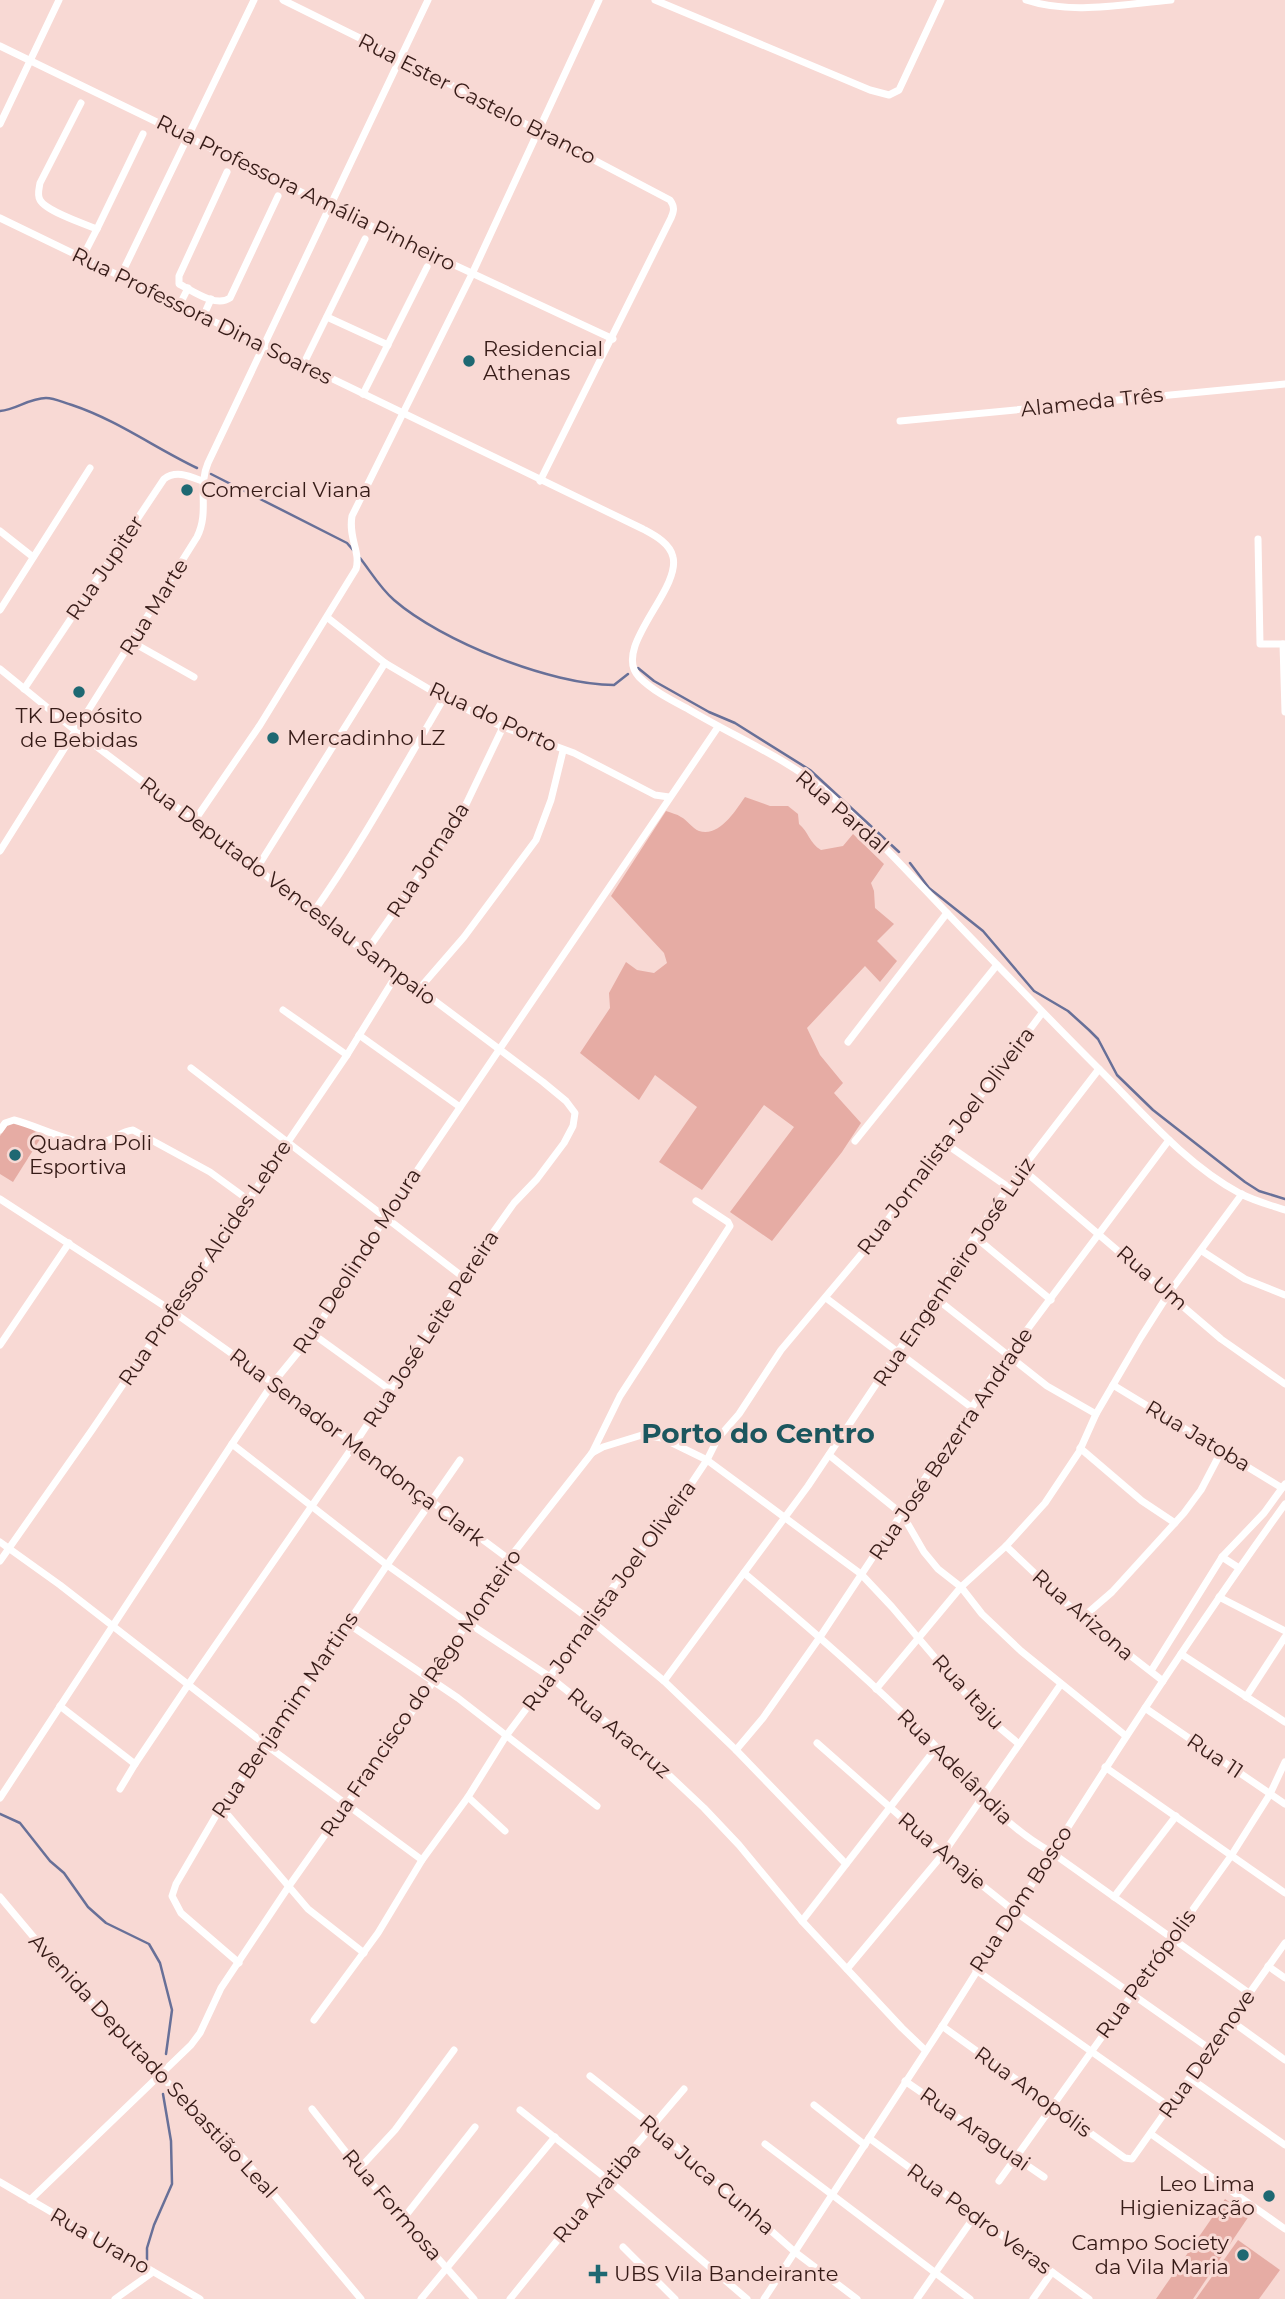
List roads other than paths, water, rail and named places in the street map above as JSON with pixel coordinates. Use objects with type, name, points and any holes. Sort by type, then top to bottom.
[{"type":"street","points":[[0,124],[59,0]]},
{"type":"street","points":[[120,277],[254,0]]},
{"type":"street","name":"Rua Ester Castelo Branco","points":[[284,0],[670,200],[674,209],[671,218],[612,339]]},
{"type":"street","name":"Rua Marte","points":[[0,851],[202,528],[202,481],[208,463],[428,0]]},
{"type":"street","points":[[195,820],[328,618],[358,563],[351,537],[352,516],[472,274],[599,0]]},
{"type":"street","points":[[655,0],[870,90],[889,95],[899,90],[941,0]]},
{"type":"street","points":[[1026,0],[1055,6],[1083,7],[1171,0]]},
{"type":"street","name":"Rua Professora Amália Pinheiro","points":[[0,46],[612,339]]},
{"type":"street","points":[[81,103],[43,174],[38,195],[48,208],[97,229]]},
{"type":"street","points":[[82,258],[143,134]]},
{"type":"street","points":[[227,172],[178,276],[179,284],[217,303],[226,302],[230,298],[278,196]]},
{"type":"street","name":"Rua Professora Dina Soares","points":[[0,218],[404,414]]},
{"type":"street","points":[[303,365],[365,239]]},
{"type":"street","points":[[363,394],[427,267]]},
{"type":"street","points":[[179,306],[188,288]]},
{"type":"street","points":[[203,317],[211,299]]},
{"type":"street","points":[[327,317],[388,345]]},
{"type":"street","points":[[540,481],[612,339]]},
{"type":"street","name":"Alameda Três","points":[[900,421],[1285,384]]},
{"type":"street","name":"Rua Pardal","points":[[404,414],[643,529],[669,547],[674,557],[670,574],[634,648],[632,661],[636,674],[646,684],[798,771],[821,788],[846,809],[1042,1013],[1169,1140],[1227,1186],[1285,1210]]},
{"type":"street","points":[[0,610],[90,468]]},
{"type":"street","name":"Rua Jupiter","points":[[24,689],[164,479],[177,474],[202,481]]},
{"type":"street","points":[[0,531],[33,556]]},
{"type":"street","points":[[1258,539],[1260,644],[1284,644],[1285,712]]},
{"type":"street","name":"Rua do Porto","points":[[328,618],[385,663],[444,698],[503,727],[574,753],[656,795],[669,797]]},
{"type":"street","points":[[132,642],[194,677]]},
{"type":"street","points":[[257,867],[385,663]]},
{"type":"street","name":"Rua Deputado Venceslau Sampaio","points":[[0,669],[76,731],[257,867],[312,914],[419,989],[560,1096],[575,1113]]},
{"type":"street","points":[[312,914],[364,836],[444,698]]},
{"type":"street","name":"Rua Jornada","points":[[366,952],[446,841],[503,727]]},
{"type":"street","name":"Rua Deolindo Moura","points":[[0,1798],[232,1444],[273,1383],[313,1334],[385,1218],[718,727]]},
{"type":"street","points":[[419,989],[464,937],[537,839],[551,800],[563,751]]},
{"type":"street","points":[[848,1042],[947,913]]},
{"type":"street","points":[[855,1141],[997,965]]},
{"type":"street","name":"Rua Professor Alcides Lebre","points":[[0,1561],[347,1055],[397,974]]},
{"type":"street","points":[[283,1010],[347,1055]]},
{"type":"street","name":"Rua Jornalista Joel Oliveira","points":[[314,2020],[364,1953],[422,1860],[468,1797],[506,1736],[551,1677],[589,1619],[689,1487],[718,1438],[739,1414],[781,1350],[826,1298],[946,1144],[1042,1013]]},
{"type":"street","points":[[359,1035],[460,1107]]},
{"type":"street","points":[[191,1068],[463,1277]]},
{"type":"street","name":"Rua Engenheiro José Luiz","points":[[664,1681],[829,1455],[1021,1168],[1099,1069]]},
{"type":"street","name":"Rua José Leite Pereira","points":[[120,1789],[188,1685],[354,1446],[463,1277],[514,1203],[537,1179],[564,1143],[573,1126],[575,1113]]},
{"type":"street","points":[[0,1130],[5,1123],[13,1120],[82,1142],[99,1143],[133,1130],[199,1165],[247,1199]]},
{"type":"street","name":"Rua José Bezerra Andrade","points":[[736,1750],[763,1718],[820,1637],[971,1407],[1169,1140]]},
{"type":"street","points":[[946,1144],[1008,1187]]},
{"type":"street","name":"Rua Um","points":[[1021,1168],[1221,1339],[1285,1384]]},
{"type":"street","points":[[876,1689],[961,1587],[1006,1546],[1045,1503],[1069,1467],[1096,1414],[1170,1293],[1242,1194]]},
{"type":"street","name":"Rua Senador Mendonça Clark","points":[[0,1199],[172,1311],[273,1383],[589,1619],[664,1681],[736,1750],[846,1864]]},
{"type":"street","name":"Rua Francisco do Rêgo Monteiro","points":[[30,2200],[191,2045],[200,2033],[221,1988],[289,1886],[433,1682],[467,1622],[509,1560],[592,1453],[620,1396],[730,1225],[696,1201]]},
{"type":"street","points":[[974,1236],[1051,1300]]},
{"type":"street","points":[[0,1345],[69,1243]]},
{"type":"street","points":[[1202,1251],[1245,1279],[1285,1295]]},
{"type":"street","points":[[933,1296],[1047,1386],[1096,1414]]},
{"type":"street","points":[[826,1298],[971,1407]]},
{"type":"street","points":[[313,1334],[389,1390]]},
{"type":"street","name":"Rua Jatoba","points":[[1113,1385],[1284,1486]]},
{"type":"street","points":[[592,1453],[642,1435],[662,1438],[707,1460],[861,1574],[919,1638]]},
{"type":"street","name":"Rua Aracruz","points":[[232,1444],[387,1565],[551,1677],[652,1759],[705,1808],[802,1921],[925,2050]]},
{"type":"street","points":[[1080,1448],[1142,1501],[1175,1523]]},
{"type":"street","points":[[1082,1618],[1112,1592],[1175,1523],[1201,1490],[1222,1450]]},
{"type":"street","points":[[829,1455],[902,1514],[923,1552],[961,1587],[982,1614],[1021,1651],[1126,1736]]},
{"type":"street","name":"Rua Benjamim Martins","points":[[239,1962],[181,1913],[172,1896],[188,1861],[221,1807],[460,1460]]},
{"type":"street","points":[[1151,1671],[1222,1557],[1264,1513],[1284,1486]]},
{"type":"street","name":"Rua Dom Bosco","points":[[764,2299],[942,2026],[1105,1767],[1285,1504]]},
{"type":"street","points":[[0,1542],[422,1860]]},
{"type":"street","name":"Rua Arizona","points":[[1006,1546],[1082,1618],[1163,1681]]},
{"type":"street","points":[[1222,1557],[1239,1568]]},
{"type":"street","name":"Rua Adelândia","points":[[744,1573],[876,1689],[936,1748],[981,1798],[1032,1841],[1249,1993]]},
{"type":"street","points":[[1219,1597],[1285,1631]]},
{"type":"street","points":[[347,1623],[458,1698],[597,1806]]},
{"type":"street","points":[[1246,1697],[1285,1637]]},
{"type":"street","name":"Rua Itaju","points":[[919,1638],[982,1713],[1019,1744]]},
{"type":"street","points":[[1181,1654],[1285,1722]]},
{"type":"street","points":[[847,1969],[943,1854],[1061,1684]]},
{"type":"street","points":[[60,1706],[135,1764]]},
{"type":"street","name":"Rua 11","points":[[1145,1708],[1285,1804]]},
{"type":"street","name":"Rua Anaje","points":[[817,1742],[943,1854],[1014,1911],[1210,2049]]},
{"type":"street","points":[[802,1921],[936,1748]]},
{"type":"street","name":"Rua Petrópolis","points":[[999,2181],[1231,1856],[1270,1794],[1285,1762]]},
{"type":"street","points":[[1105,1767],[1285,1894]]},
{"type":"street","points":[[468,1797],[505,1831]]},
{"type":"street","points":[[221,1807],[308,1909],[364,1953]]},
{"type":"street","points":[[1114,1897],[1175,1816]]},
{"type":"street","name":"Avenida Deputado Sebastião Leal","points":[[0,1897],[57,1965],[160,2075],[244,2159],[361,2299]]},
{"type":"street","name":"Rua Dezenove","points":[[1125,2158],[1134,2158],[1285,1943]]},
{"type":"street","points":[[1268,1966],[1285,1978]]},
{"type":"street","points":[[976,1970],[1170,2107]]},
{"type":"street","points":[[1230,2020],[1285,2060]]},
{"type":"street","name":"Rua Anopólis","points":[[942,2026],[1125,2158]]},
{"type":"street","points":[[359,2169],[395,2130],[454,2050]]},
{"type":"street","name":"Rua Juca Cunha","points":[[590,2076],[653,2126],[794,2252],[857,2299]]},
{"type":"street","points":[[1190,2078],[1285,2145]]},
{"type":"street","name":"Rua Araguai","points":[[905,2081],[1044,2177]]},
{"type":"street","name":"Rua Aratiba","points":[[510,2299],[684,2089]]},
{"type":"street","name":"Rua Pedro Veras","points":[[814,2105],[1089,2299]]},
{"type":"street","name":"Rua Formosa","points":[[312,2109],[359,2169],[474,2299]]},
{"type":"street","points":[[520,2110],[607,2179],[747,2299]]},
{"type":"street","points":[[403,2219],[475,2127]]},
{"type":"street","points":[[1151,2134],[1285,2229]]},
{"type":"street","points":[[421,2299],[555,2137]]},
{"type":"street","points":[[765,2144],[971,2299]]},
{"type":"street","name":"Rua Urano","points":[[0,2182],[200,2299]]},
{"type":"street","points":[[917,2299],[974,2217]]},
{"type":"street","points":[[623,2247],[665,2296],[676,2299]]},
{"type":"street","points":[[115,2299],[153,2272]]},
{"type":"street","points":[[1033,2299],[1052,2273]]},
{"type":"waterway","points":[[0,411],[40,399],[56,400],[105,418],[197,468]]},
{"type":"waterway","points":[[211,474],[347,543],[353,550]]},
{"type":"waterway","points":[[360,558],[394,600],[414,615],[439,631],[498,658],[529,669],[588,683],[614,685],[628,674]]},
{"type":"waterway","points":[[638,668],[654,681],[709,712],[735,723],[810,770],[899,852]]},
{"type":"waterway","points":[[910,863],[929,888],[983,931],[1034,991],[1068,1011],[1098,1039],[1117,1075],[1153,1110],[1245,1182],[1259,1191],[1285,1199]]},
{"type":"waterway","points":[[0,1814],[20,1823],[50,1861],[64,1873],[88,1907],[106,1923],[149,1944],[160,1963],[172,2010],[166,2054]]},
{"type":"waterway","points":[[147,2260],[147,2248],[154,2225],[172,2184],[171,2141],[163,2094]]},
{"type":"place","name":"Residencial Athenas","points":[[469,361]]},
{"type":"place","name":"Comercial Viana","points":[[187,490]]},
{"type":"place","name":"TK Depósito de Bebidas","points":[[79,692]]},
{"type":"place","name":"Mercadinho LZ","points":[[273,738]]},
{"type":"place","name":"Quadra Poli Esportiva","points":[[15,1155]]},
{"type":"place","name":"Leo Lima Higienização","points":[[1269,2196]]},
{"type":"place","name":"Campo Society da Vila Maria","points":[[1243,2255]]},
{"type":"place","name":"UBS Vila Bandeirante","points":[[598,2274]]},
{"type":"district","name":"Porto do Centro","points":[[758,1433]]}]
